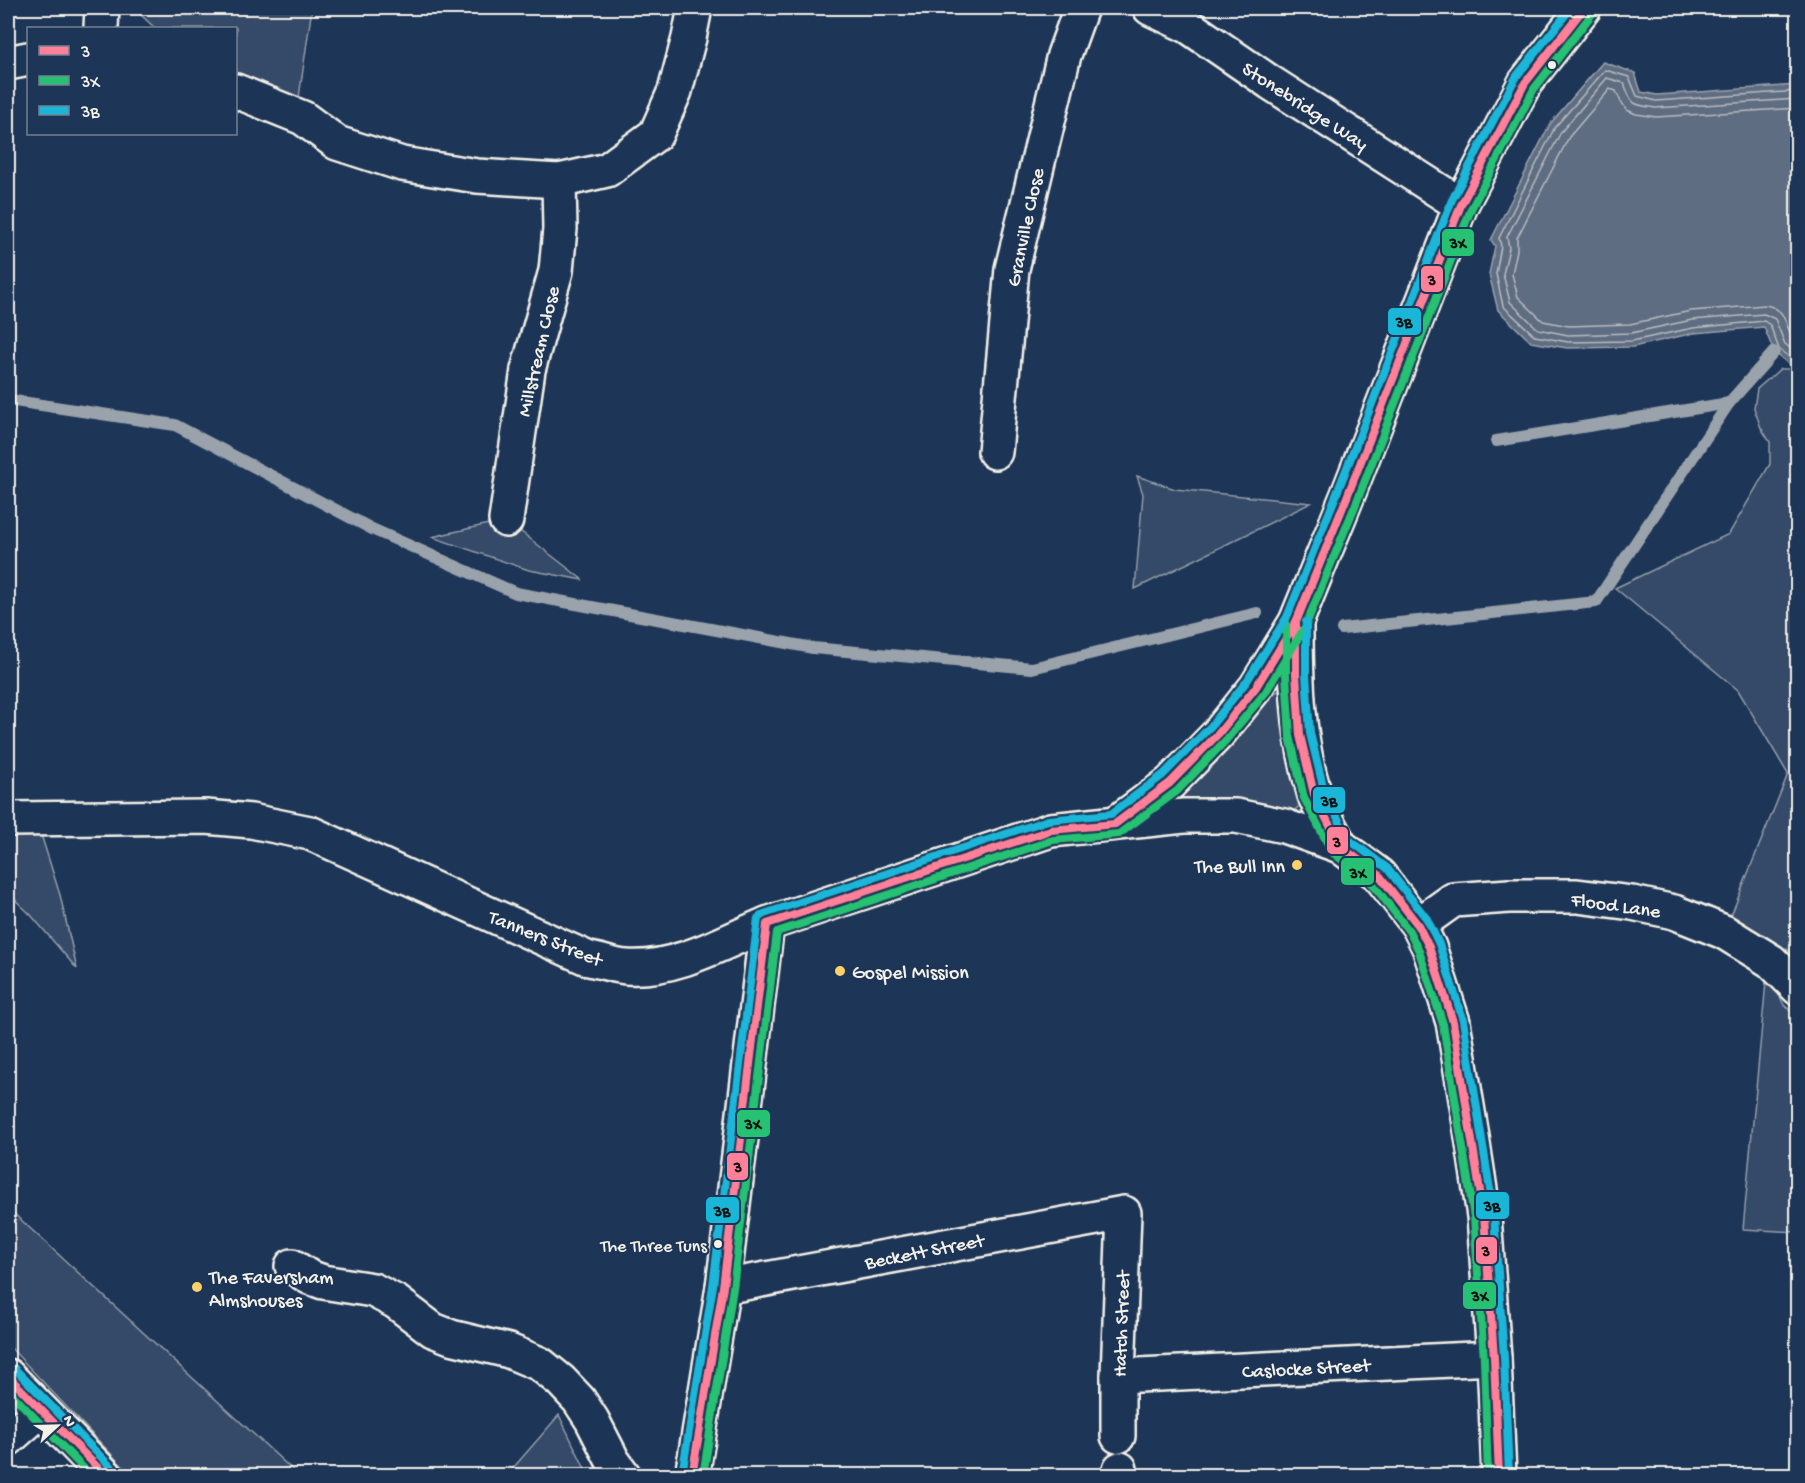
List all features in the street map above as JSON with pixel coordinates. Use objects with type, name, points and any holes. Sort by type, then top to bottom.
[{"type":"street","points":[[101,27],[102,8]]},
{"type":"street","points":[[237,91],[303,118],[337,143],[402,164],[477,176],[559,181],[607,170],[656,134],[675,91],[695,8]]},
{"type":"street","name":"Granville Close","points":[[995,452],[1012,268],[1064,55],[1081,8]]},
{"type":"street","name":"Stonebridge Way","points":[[1150,8],[1188,26],[1461,205]]},
{"type":"street","points":[[1115,824],[1170,783],[1219,733],[1256,687],[1296,622],[1461,205],[1525,83],[1584,8]]},
{"type":"street","points":[[8,63],[27,59]]},
{"type":"street","name":"Millstream Close","points":[[506,520],[528,370],[556,271],[560,229],[559,181]]},
{"type":"street","points":[[1296,622],[1296,674],[1300,735],[1314,794],[1340,846],[1379,875],[1418,925],[1430,946],[1455,1033],[1484,1216],[1494,1358],[1499,1476]]},
{"type":"street","name":"Tanners Street","points":[[8,819],[206,817],[251,821],[310,833],[589,959],[625,967],[654,966],[680,960],[767,924],[1051,830],[1184,816],[1236,816],[1284,826],[1340,846]]},
{"type":"street","name":"Flood Lane","points":[[1418,925],[1453,900],[1509,896],[1577,896],[1632,903],[1674,912],[1724,932],[1771,961],[1797,988]]},
{"type":"street","points":[[692,1476],[723,1287],[767,924]]},
{"type":"street","name":"Beckett Street","points":[[723,1287],[1124,1213]]},
{"type":"street","name":"Hatch Street","points":[[1118,1436],[1124,1213]]},
{"type":"street","points":[[292,1266],[309,1277],[323,1282],[373,1290],[396,1302],[433,1330],[451,1337],[509,1351],[540,1364],[579,1400],[624,1476]]},
{"type":"street","name":"Caslocke Street","points":[[1118,1376],[1494,1358]]},
{"type":"street","points":[[8,1376],[106,1476]]},
{"type":"street","points":[[8,1439],[41,1410]]},
{"type":"shaded area","points":[[138,8],[312,8],[298,104],[237,77],[237,27],[154,27],[139,13]]},
{"type":"shaded area","points":[[1780,369],[1797,371],[1797,955],[1730,918],[1788,774],[1738,690],[1615,588],[1729,534],[1770,464],[1770,442],[1761,428],[1754,408],[1757,389]]},
{"type":"shaded area","points":[[1137,476],[1175,489],[1311,503],[1135,589],[1143,494]]},
{"type":"shaded area","points":[[506,520],[583,580],[529,570],[432,537]]},
{"type":"shaded area","points":[[1281,690],[1298,776],[1299,806],[1292,813],[1182,803],[1177,793],[1276,692]]},
{"type":"shaded area","points":[[39,828],[60,895],[77,969],[31,915],[8,893],[8,829]]},
{"type":"shaded area","points":[[1767,971],[1784,1005],[1797,1016],[1797,1232],[1743,1229]]},
{"type":"shaded area","points":[[8,1208],[298,1475],[131,1475],[8,1345]]},
{"type":"shaded area","points":[[559,1415],[588,1475],[507,1475]]},
{"type":"water","points":[[1603,62],[1635,73],[1641,92],[1657,95],[1797,85],[1797,371],[1774,352],[1764,327],[1694,333],[1633,347],[1567,348],[1531,342],[1498,310],[1489,274],[1495,246],[1491,240],[1550,124]]},
{"type":"waterway","points":[[1496,441],[1729,403],[1774,352]]},
{"type":"waterway","points":[[8,400],[175,425],[372,529],[516,593],[813,648],[1032,668],[1257,613]]},
{"type":"waterway","points":[[1342,629],[1596,602],[1729,403]]},
{"type":"transit line","name":"3B","points":[[682,1474],[713,1286],[758,918],[764,914],[1048,820],[1111,814],[1163,775],[1211,726],[1247,681],[1287,617],[1452,200],[1516,77],[1571,8]]},
{"type":"transit line","name":"3","points":[[692,1476],[723,1287],[767,924],[1051,830],[1115,824],[1170,783],[1219,733],[1256,687],[1296,622],[1461,205],[1525,83],[1584,8]]},
{"type":"transit line","name":"3X","points":[[703,1476],[733,1288],[777,932],[1053,840],[1119,834],[1177,791],[1226,740],[1265,693],[1305,627],[1357,501],[1471,209],[1534,89],[1592,14]]},
{"type":"transit line","name":"3X","points":[[1286,622],[1286,675],[1290,736],[1304,798],[1332,852],[1372,883],[1409,931],[1419,951],[1443,1024],[1474,1217],[1484,1359],[1488,1476]]},
{"type":"transit line","name":"3","points":[[1296,622],[1296,674],[1300,735],[1314,794],[1340,846],[1379,875],[1418,925],[1429,947],[1453,1022],[1484,1216],[1494,1358],[1499,1476]]},
{"type":"transit line","name":"3B","points":[[1306,622],[1306,674],[1310,733],[1324,790],[1348,839],[1387,868],[1427,919],[1439,944],[1463,1020],[1494,1215],[1504,1357],[1509,1476]]},
{"type":"transit line","name":"3B","points":[[15,1369],[113,1469]]},
{"type":"transit line","name":"3","points":[[8,1376],[106,1476]]},
{"type":"transit line","name":"3X","points":[[8,1390],[91,1476]]},
{"type":"place","name":"The Bull Inn","points":[[1297,865]]},
{"type":"place","name":"Gospel Mission","points":[[840,971]]},
{"type":"place","name":"The Three Tuns","points":[[718,1244]]},
{"type":"place","name":"The Faversham Almshouses","points":[[197,1287]]}]
